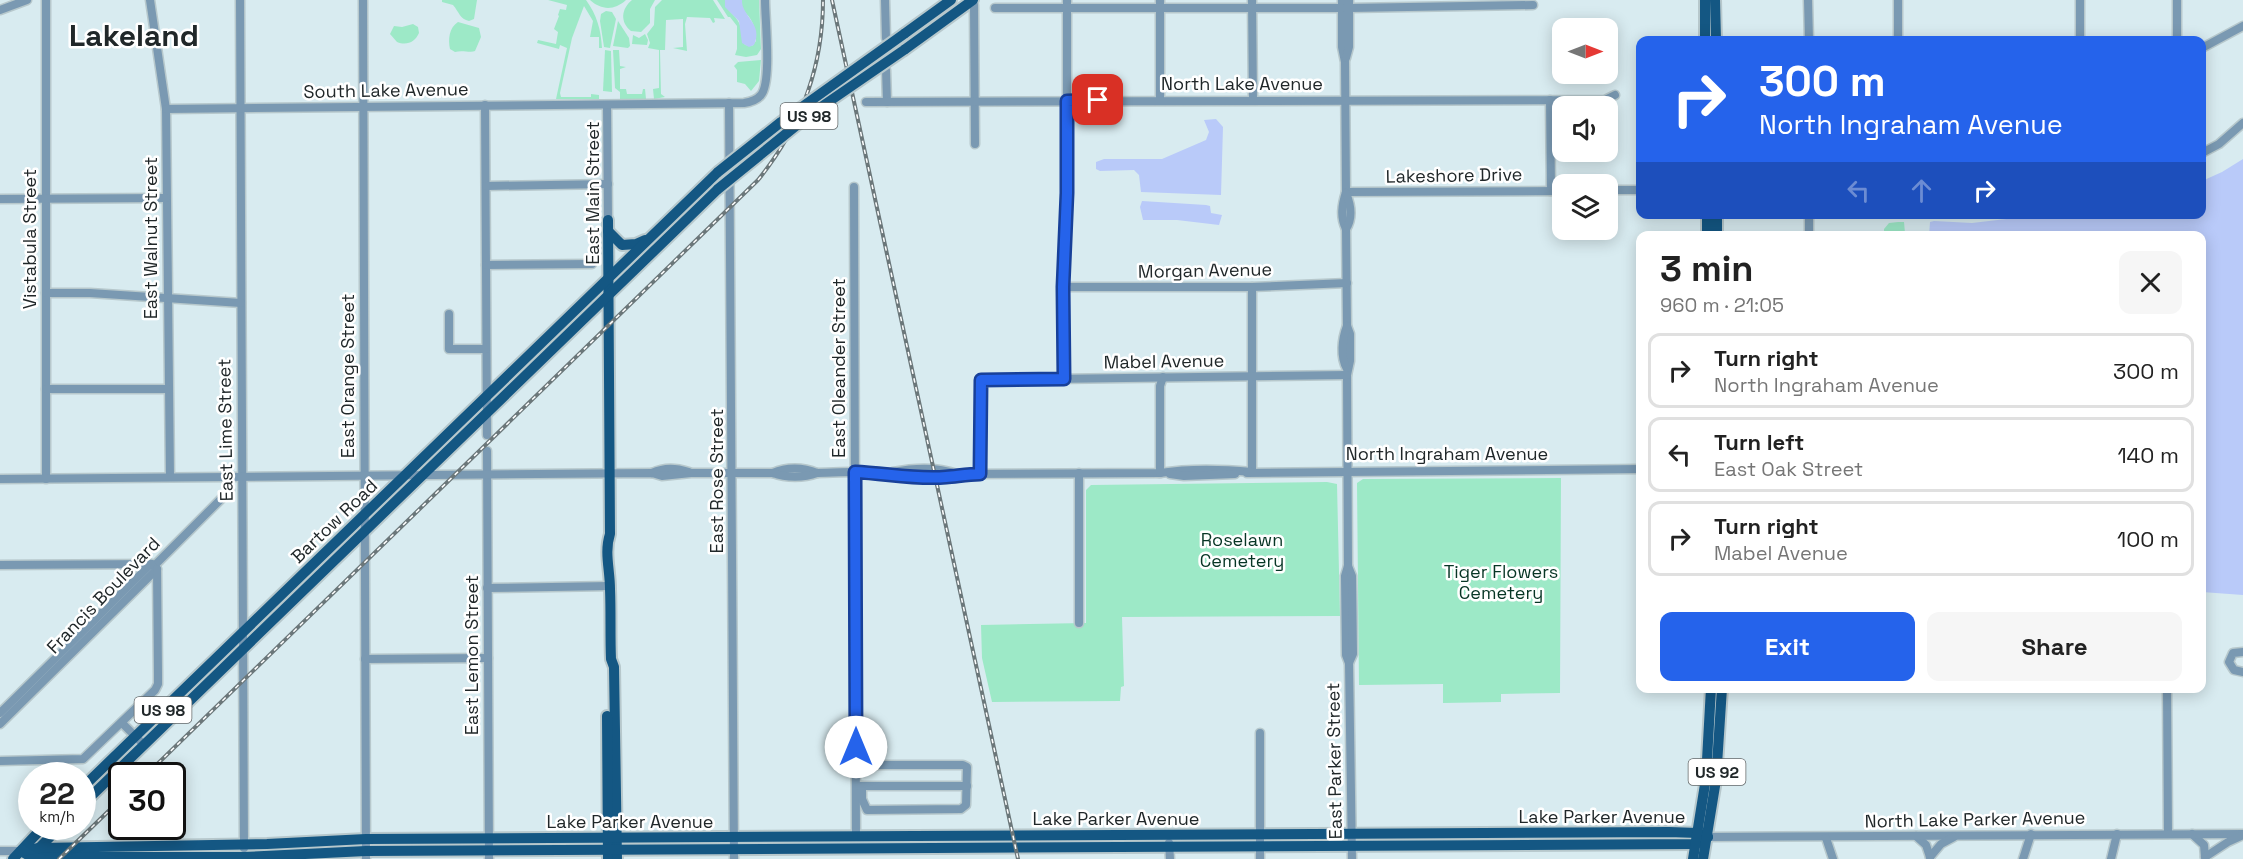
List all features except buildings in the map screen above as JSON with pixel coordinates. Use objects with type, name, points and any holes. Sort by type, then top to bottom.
[{"type":"main road","name":"US 98","points":[[609,277],[718,172],[781,122],[951,0]]},
{"type":"main road","points":[[1705,0],[1705,36]]},
{"type":"main road","points":[[1714,36],[1715,0]]},
{"type":"main road","name":"US 98","points":[[609,296],[718,189],[808,116],[974,3]]},
{"type":"main road","points":[[1705,22],[1709,22],[1712,27],[1713,36]]},
{"type":"main road","points":[[608,226],[618,242],[623,245],[636,244],[648,239]]},
{"type":"main road","name":"East Main Street","points":[[608,226],[610,534],[614,543],[614,568],[610,586],[611,659],[614,667],[613,854]]},
{"type":"main road","name":"Bartow Road","points":[[96,774],[609,277]]},
{"type":"main road","name":"Bartow Road","points":[[96,791],[609,296]]},
{"type":"main road","name":"US 92","points":[[1703,859],[1702,805],[1708,753],[1711,693]]},
{"type":"main road","name":"US 92","points":[[1693,859],[1701,838],[1719,754],[1722,693]]},
{"type":"main road","points":[[1669,832],[1688,825],[1696,817],[1702,805]]},
{"type":"main road","name":"Lake Parker Avenue","points":[[24,857],[39,848],[244,845],[366,839],[1669,832],[1701,838]]},
{"type":"main road","points":[[856,848],[863,842],[888,841],[900,835]]},
{"type":"main road","points":[[806,848],[823,843],[847,842],[856,836]]},
{"type":"main road","name":"Lake Parker Avenue","points":[[24,857],[244,858],[366,855],[734,854],[806,848],[1352,845],[1701,838]]},
{"type":"main road","points":[[24,857],[35,840]]},
{"type":"main road","points":[[39,848],[47,840]]},
{"type":"street","points":[[0,10],[27,0]]},
{"type":"street","name":"Vistabula Street","points":[[46,0],[46,479]]},
{"type":"street","name":"East Walnut Street","points":[[150,0],[165,109],[170,477]]},
{"type":"street","name":"East Lime Street","points":[[240,0],[244,858]]},
{"type":"street","name":"East Orange Street","points":[[363,0],[366,855]]},
{"type":"street","name":"East Main Street","points":[[608,226],[608,105],[753,101],[761,95],[767,71],[765,0]]},
{"type":"street","points":[[885,0],[886,38]]},
{"type":"street","points":[[1808,0],[1809,36]]},
{"type":"street","points":[[1898,0],[1898,36]]},
{"type":"street","points":[[2080,0],[2080,36]]},
{"type":"street","points":[[2177,0],[2177,36]]},
{"type":"street","points":[[974,3],[975,144]]},
{"type":"street","points":[[1064,379],[1067,4]]},
{"type":"street","points":[[995,8],[1067,4],[1533,5]]},
{"type":"street","points":[[1160,4],[1160,100]]},
{"type":"street","points":[[1252,4],[1253,100]]},
{"type":"street","name":"East Parker Street","points":[[1346,4],[1342,47],[1345,62],[1346,100],[1346,192],[1343,222],[1346,229],[1347,326],[1350,334],[1350,361],[1347,372],[1347,470],[1348,566],[1352,576],[1353,654],[1349,663],[1352,859]]},
{"type":"street","points":[[2206,46],[2243,26]]},
{"type":"street","points":[[886,70],[887,102]]},
{"type":"street","name":"North Lake Avenue","points":[[866,102],[1605,100],[1616,94]]},
{"type":"street","points":[[1550,100],[1551,191]]},
{"type":"street","name":"East Rose Street","points":[[729,103],[734,854]]},
{"type":"street","points":[[485,105],[487,435]]},
{"type":"street","name":"South Lake Avenue","points":[[165,109],[608,105]]},
{"type":"street","points":[[2206,151],[2228,137],[2243,123]]},
{"type":"street","points":[[486,186],[608,184]]},
{"type":"street","name":"East Oleander Street","points":[[854,187],[856,765],[858,786],[856,836]]},
{"type":"street","points":[[1618,190],[1636,190]]},
{"type":"street","name":"Lakeshore Drive","points":[[1346,192],[1551,191]]},
{"type":"street","points":[[0,199],[166,198]]},
{"type":"street","points":[[486,265],[592,264]]},
{"type":"street","name":"Morgan Avenue","points":[[1063,287],[1252,287],[1347,283]]},
{"type":"street","points":[[1252,287],[1252,472]]},
{"type":"street","points":[[46,293],[90,293],[241,303]]},
{"type":"street","points":[[449,314],[448,349],[486,349]]},
{"type":"street","name":"Mabel Avenue","points":[[980,474],[981,380],[1252,377],[1347,372]]},
{"type":"street","points":[[1160,473],[1160,386],[1162,377]]},
{"type":"street","points":[[46,389],[168,389]]},
{"type":"street","name":"East Lemon Street","points":[[487,451],[489,855]]},
{"type":"street","name":"North Ingraham Avenue","points":[[0,479],[610,473],[652,473],[670,476],[691,473],[773,473],[782,476],[809,476],[817,473],[855,472],[887,473],[905,477],[1079,473],[1223,476],[1252,472],[1347,470],[1636,469]]},
{"type":"street","points":[[1079,473],[1079,623]]},
{"type":"street","name":"Francis Boulevard","points":[[0,724],[26,693],[230,490]]},
{"type":"street","points":[[0,565],[154,566],[158,674],[156,687],[122,723],[81,760],[0,761]]},
{"type":"street","points":[[488,588],[610,586]]},
{"type":"street","points":[[2243,652],[2234,653],[2229,662],[2234,670],[2243,672]]},
{"type":"street","points":[[364,659],[488,657]]},
{"type":"street","name":"Francis Boulevard","points":[[0,713],[26,693]]},
{"type":"street","points":[[2167,693],[2168,834]]},
{"type":"street","points":[[122,723],[144,745]]},
{"type":"street","points":[[1260,733],[1260,859]]},
{"type":"street","points":[[856,765],[963,765],[967,767],[967,786],[966,805],[961,809],[867,810],[858,786],[967,786]]},
{"type":"street","points":[[1169,834],[1170,859]]},
{"type":"street","points":[[2023,859],[2031,834]]},
{"type":"street","name":"North Lake Parker Avenue","points":[[1701,838],[2031,834],[2243,835]]},
{"type":"street","points":[[2111,859],[2117,834]]},
{"type":"street","points":[[2192,834],[2204,845],[2204,858]]},
{"type":"street","points":[[2204,858],[2216,834]]},
{"type":"street","points":[[1930,858],[1933,835]]},
{"type":"street","points":[[1930,858],[1941,844],[1959,835]]},
{"type":"street","points":[[2204,858],[2243,835]]},
{"type":"street","points":[[1916,836],[1926,845],[1930,858]]},
{"type":"street","points":[[1826,838],[1833,859]]},
{"type":"street","points":[[85,858],[95,847]]},
{"type":"street","points":[[0,850],[24,857]]},
{"type":"green space","points":[[442,0],[477,0],[474,19],[469,21],[464,19],[453,5],[442,2]]},
{"type":"green space","points":[[548,0],[586,0],[593,11],[602,48],[599,48],[599,37],[590,37],[593,21],[584,6],[572,38],[560,93],[561,97],[599,95],[599,99],[556,99],[567,48],[560,45],[559,49],[537,43],[538,40],[556,44],[558,32],[554,29],[560,9],[566,10],[567,5]]},
{"type":"green space","points":[[590,0],[626,0],[617,6],[608,8],[599,6]]},
{"type":"green space","points":[[632,0],[655,0],[650,9],[650,23],[641,32],[631,31],[625,24],[624,11]]},
{"type":"green space","points":[[662,0],[713,0],[725,19],[714,18],[713,23],[710,18],[687,17],[685,24],[687,51],[673,48],[683,47],[683,19],[666,20],[665,50],[660,50],[661,94],[665,97],[654,99],[653,89],[659,88],[659,50],[648,48],[650,43],[647,34],[654,25],[655,7]]},
{"type":"green space","points":[[717,0],[725,0],[728,9],[740,24],[745,45],[752,46],[756,41],[755,31],[751,20],[742,9],[742,0],[759,0],[761,49],[757,55],[746,57],[735,55],[737,26]]},
{"type":"green space","points":[[606,11],[612,12],[616,19],[610,48],[604,47],[600,21],[601,14]]},
{"type":"green space","points":[[618,21],[629,38],[628,48],[613,46]]},
{"type":"green space","points":[[458,22],[479,28],[481,37],[475,51],[455,52],[450,49],[450,34]]},
{"type":"green space","points":[[413,24],[418,27],[419,33],[410,42],[404,44],[397,42],[390,34],[394,26],[402,27]]},
{"type":"green space","points":[[645,34],[648,40],[647,45],[632,44],[633,35],[639,38]]},
{"type":"green space","points":[[605,50],[611,51],[612,92],[603,91]]},
{"type":"green space","points":[[613,50],[619,50],[620,66],[626,67],[620,69],[620,89],[626,89],[627,94],[642,94],[645,89],[646,99],[620,99],[620,92],[615,88]]},
{"type":"green space","points":[[761,60],[759,81],[751,91],[745,84],[737,82],[737,70],[734,66],[738,62]]},
{"type":"green space","points":[[1904,222],[1905,231],[1884,231],[1889,223]]},
{"type":"green space","name":"Tiger Flowers Cemetery","points":[[1561,478],[1560,693],[1501,694],[1501,702],[1443,703],[1443,684],[1359,685],[1357,483],[1363,479]]},
{"type":"green space","name":"Roselawn Cemetery","points":[[1327,482],[1337,484],[1340,616],[1122,617],[1124,686],[1121,687],[1120,701],[992,702],[982,658],[981,625],[1086,623],[1086,490],[1091,485]]},
{"type":"water","points":[[725,0],[742,0],[756,31],[754,45],[749,47],[742,43],[739,21],[725,7]]},
{"type":"water","points":[[1216,119],[1223,127],[1221,195],[1141,192],[1139,175],[1134,170],[1100,171],[1096,169],[1096,162],[1104,159],[1162,159],[1206,140],[1209,132],[1204,120]]},
{"type":"water","points":[[2243,159],[2243,595],[2206,592],[2206,231],[1929,231],[1930,222],[1934,221],[1972,223],[2006,219],[2206,219],[2206,179]]},
{"type":"water","points":[[1142,201],[1206,205],[1210,206],[1211,213],[1222,215],[1219,225],[1177,220],[1143,220],[1140,207]]},
{"type":"railway","points":[[159,762],[758,180],[786,139],[806,96],[819,49],[823,0]]},
{"type":"railway","points":[[832,0],[1018,859]]},
{"type":"railway","points":[[59,859],[108,812]]},
{"type":"district","name":"Lakeland","points":[[134,35]]},
{"type":"route","points":[[856,747],[855,472],[887,473],[905,477],[980,474],[981,380],[1064,379],[1063,287],[1067,193],[1067,101],[1098,100]]}]
